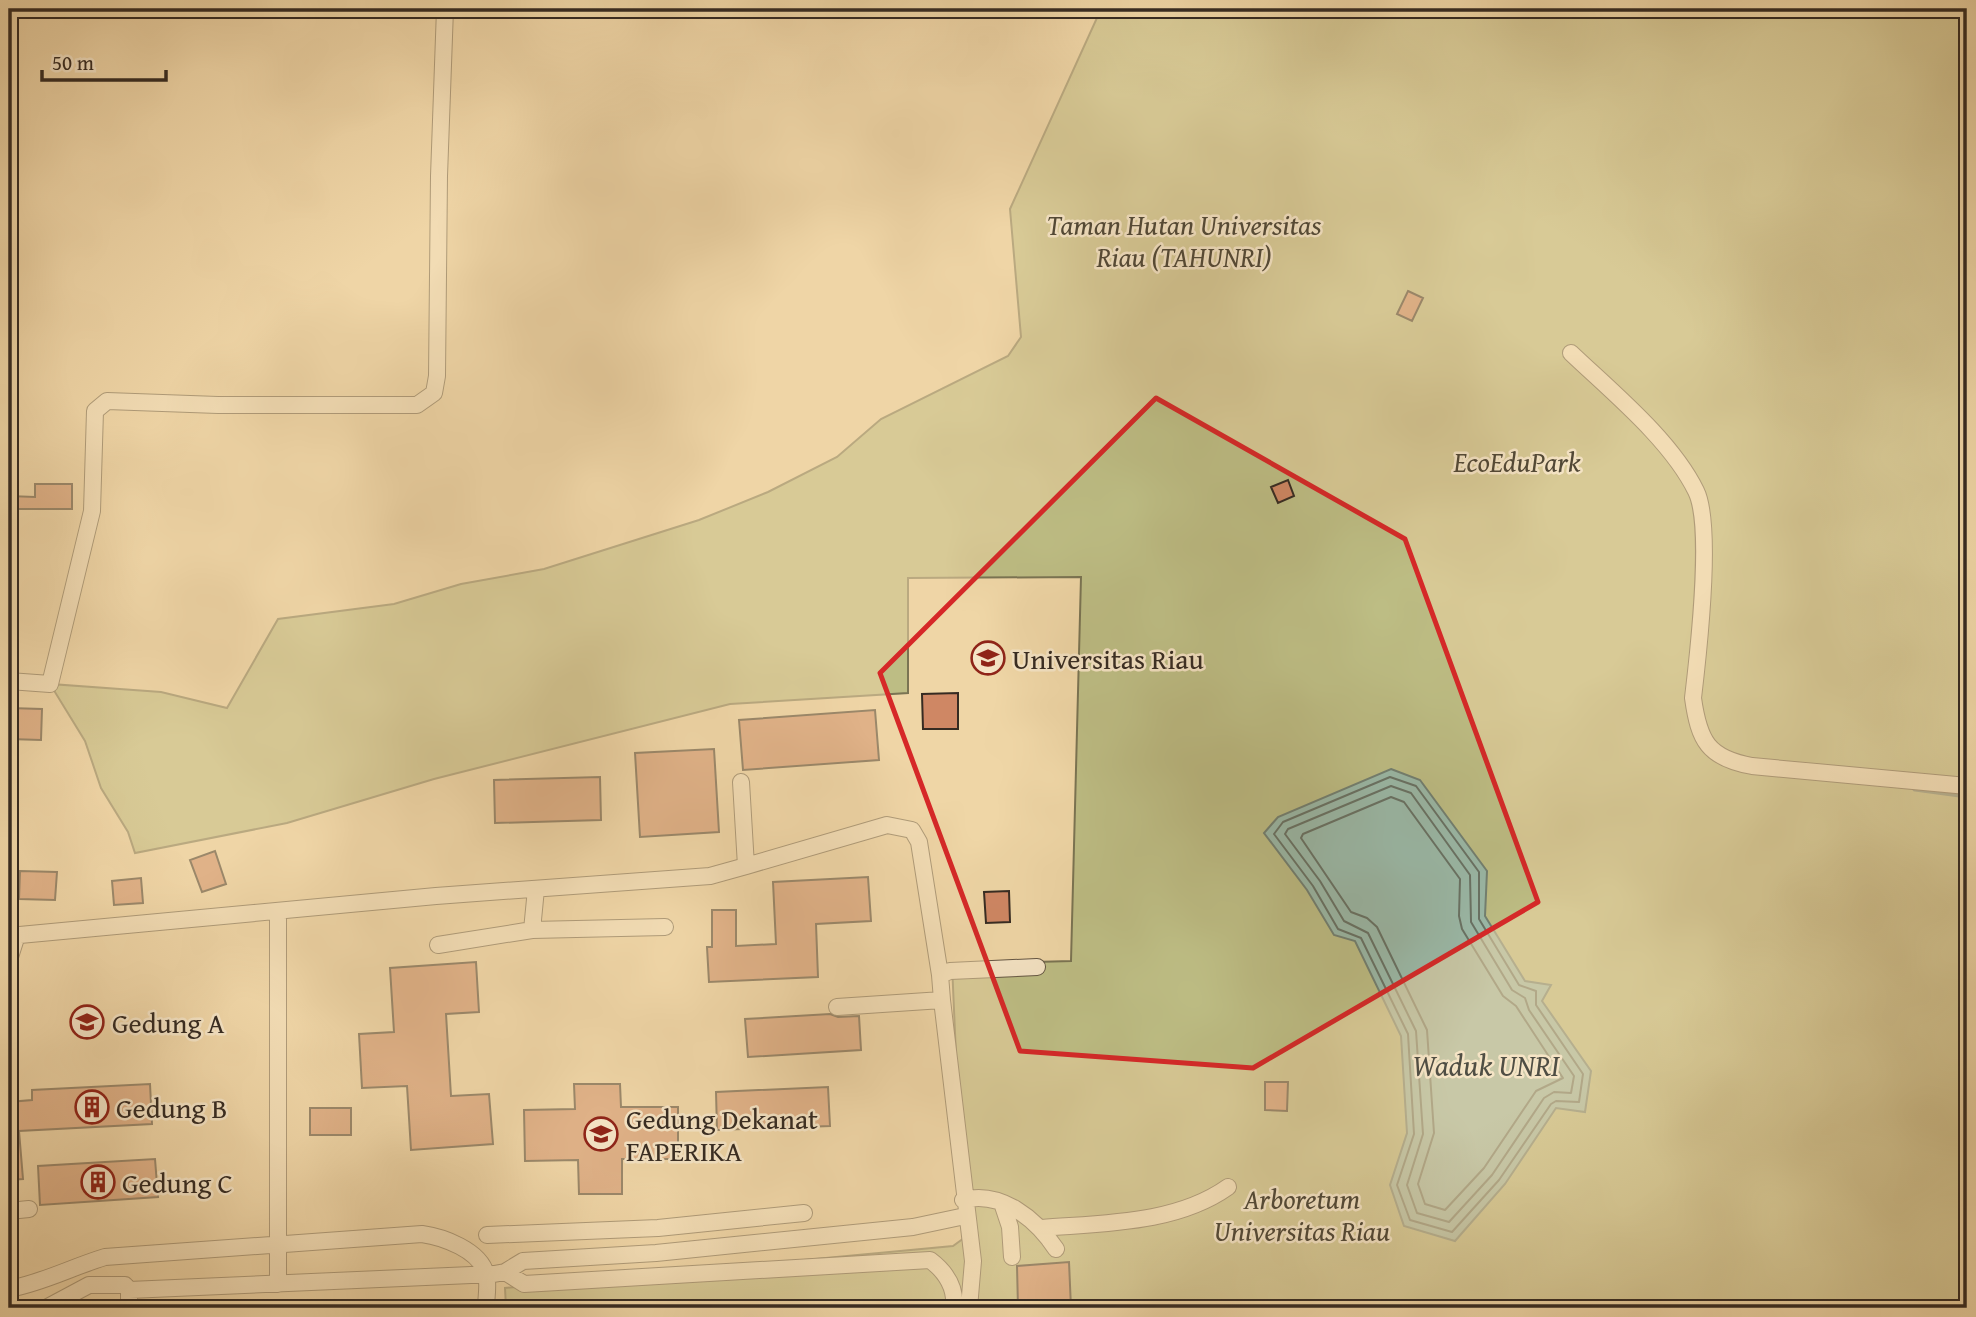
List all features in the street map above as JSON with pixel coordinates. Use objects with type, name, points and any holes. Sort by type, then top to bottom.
[{"type":"street","points":[[9,681],[50,684],[92,511],[95,411],[98,405],[107,401],[218,405],[417,405],[434,393],[438,376],[439,176],[445,9]]},
{"type":"street","points":[[1571,353],[1674,458],[1696,492],[1702,511],[1703,543],[1699,649],[1693,698],[1697,723],[1713,753],[1730,762],[1752,766],[1967,786]]},
{"type":"street","points":[[741,782],[746,866]]},
{"type":"street","points":[[9,960],[13,935],[710,876],[887,825],[912,830],[919,842],[940,975],[964,1208],[973,1261],[970,1308]]},
{"type":"street","points":[[532,930],[536,889]]},
{"type":"street","points":[[278,912],[278,1284]]},
{"type":"street","points":[[438,945],[532,930],[665,927]]},
{"type":"street","points":[[940,975],[960,970],[1037,967]]},
{"type":"street","points":[[837,1007],[942,1000]]},
{"type":"street","points":[[1042,1228],[1118,1222],[1186,1209],[1209,1200],[1228,1187]]},
{"type":"street","points":[[129,1290],[505,1272],[523,1261],[656,1253],[913,1227],[964,1208],[977,1197],[1002,1203],[1042,1228],[1056,1249]]},
{"type":"street","points":[[1002,1203],[1010,1227],[1012,1257]]},
{"type":"street","points":[[9,1211],[29,1209]]},
{"type":"street","points":[[487,1235],[658,1228],[804,1213]]},
{"type":"street","points":[[656,1253],[658,1228]]},
{"type":"street","points":[[585,1232],[586,1257]]},
{"type":"street","points":[[9,1290],[105,1257],[422,1234],[442,1237],[478,1261],[486,1274],[486,1308]]},
{"type":"street","points":[[505,1272],[524,1284],[930,1260],[945,1271],[955,1299],[954,1308]]},
{"type":"street","points":[[47,1308],[73,1291],[89,1285],[112,1284],[125,1285],[129,1290],[129,1308]]},
{"type":"street","points":[[9,1290],[73,1291]]},
{"type":"highlighted area","points":[[1156,398],[1405,539],[1538,902],[1253,1068],[1020,1051],[880,673]]},
{"type":"green space","name":"EcoEduPark","points":[[1101,9],[1967,9],[1967,1308],[506,1308],[505,1288],[953,1246],[964,1238],[952,964],[1071,961],[1081,577],[908,578],[908,693],[730,704],[434,779],[287,823],[135,853],[128,832],[101,788],[85,741],[50,684],[161,692],[227,708],[278,619],[394,604],[461,584],[544,569],[699,520],[768,492],[837,457],[881,419],[1008,356],[1021,337],[1010,209]]},
{"type":"water","name":"Waduk UNRI","points":[[1391,769],[1420,780],[1487,871],[1485,916],[1525,981],[1551,985],[1542,1001],[1591,1071],[1585,1112],[1556,1108],[1505,1184],[1455,1241],[1404,1226],[1390,1185],[1407,1133],[1401,1036],[1355,941],[1334,935],[1307,890],[1264,833],[1278,817]]},
{"type":"building","points":[[1408,291],[1423,298],[1412,321],[1397,314]]},
{"type":"building","points":[[1288,480],[1294,496],[1278,503],[1271,487]]},
{"type":"building","points":[[35,484],[72,484],[72,509],[9,509],[9,496],[35,497]]},
{"type":"building","points":[[958,693],[958,729],[923,729],[922,694]]},
{"type":"building","points":[[9,708],[42,709],[41,740],[9,739]]},
{"type":"building","points":[[875,710],[879,760],[743,770],[739,720]]},
{"type":"building","points":[[714,749],[719,832],[640,837],[635,753]]},
{"type":"building","points":[[600,777],[601,820],[495,823],[494,780]]},
{"type":"building","points":[[215,851],[226,884],[202,892],[190,860]]},
{"type":"building","points":[[20,871],[57,872],[55,900],[19,899]]},
{"type":"building","points":[[868,877],[871,921],[816,924],[818,977],[709,982],[707,947],[712,947],[712,910],[736,910],[736,946],[776,944],[773,882]]},
{"type":"building","points":[[141,878],[143,903],[114,905],[112,881]]},
{"type":"building","points":[[1009,891],[1010,922],[986,923],[984,892]]},
{"type":"building","points":[[476,962],[479,1012],[446,1014],[451,1096],[489,1094],[493,1144],[411,1150],[407,1086],[362,1088],[359,1034],[394,1032],[390,968]]},
{"type":"building","points":[[830,1014],[838,1017],[859,1016],[861,1050],[748,1057],[745,1019]]},
{"type":"building","points":[[1265,1082],[1288,1082],[1287,1111],[1265,1110]]},
{"type":"building","name":"Gedung B","points":[[150,1084],[152,1124],[19,1131],[23,1179],[9,1180],[9,1102],[32,1100],[32,1090]]},
{"type":"building","name":"Gedung Dekanat FAPERIKA","points":[[574,1084],[620,1084],[621,1107],[678,1107],[678,1159],[622,1159],[622,1194],[579,1194],[578,1160],[525,1161],[524,1110],[575,1109]]},
{"type":"building","points":[[828,1087],[830,1126],[717,1130],[716,1092]]},
{"type":"building","points":[[310,1108],[351,1108],[351,1135],[310,1135]]},
{"type":"building","name":"Gedung C","points":[[155,1159],[158,1197],[40,1205],[38,1166]]},
{"type":"building","points":[[1069,1262],[1071,1308],[1018,1308],[1017,1266]]},
{"type":"waterway","points":[[1915,789],[1967,796]]},
{"type":"place","name":"Universitas Riau","points":[[988,658]]},
{"type":"place","name":"Gedung A","points":[[87,1022]]},
{"type":"place","name":"Gedung B","points":[[92,1107]]},
{"type":"place","name":"Gedung Dekanat FAPERIKA","points":[[601,1134]]},
{"type":"place","name":"Gedung C","points":[[98,1182]]},
{"type":"park label","name":"Taman Hutan Universitas Riau (TAHUNRI)","points":[[1184,240]]},
{"type":"park label","name":"Arboretum Universitas Riau","points":[[1302,1214]]}]
